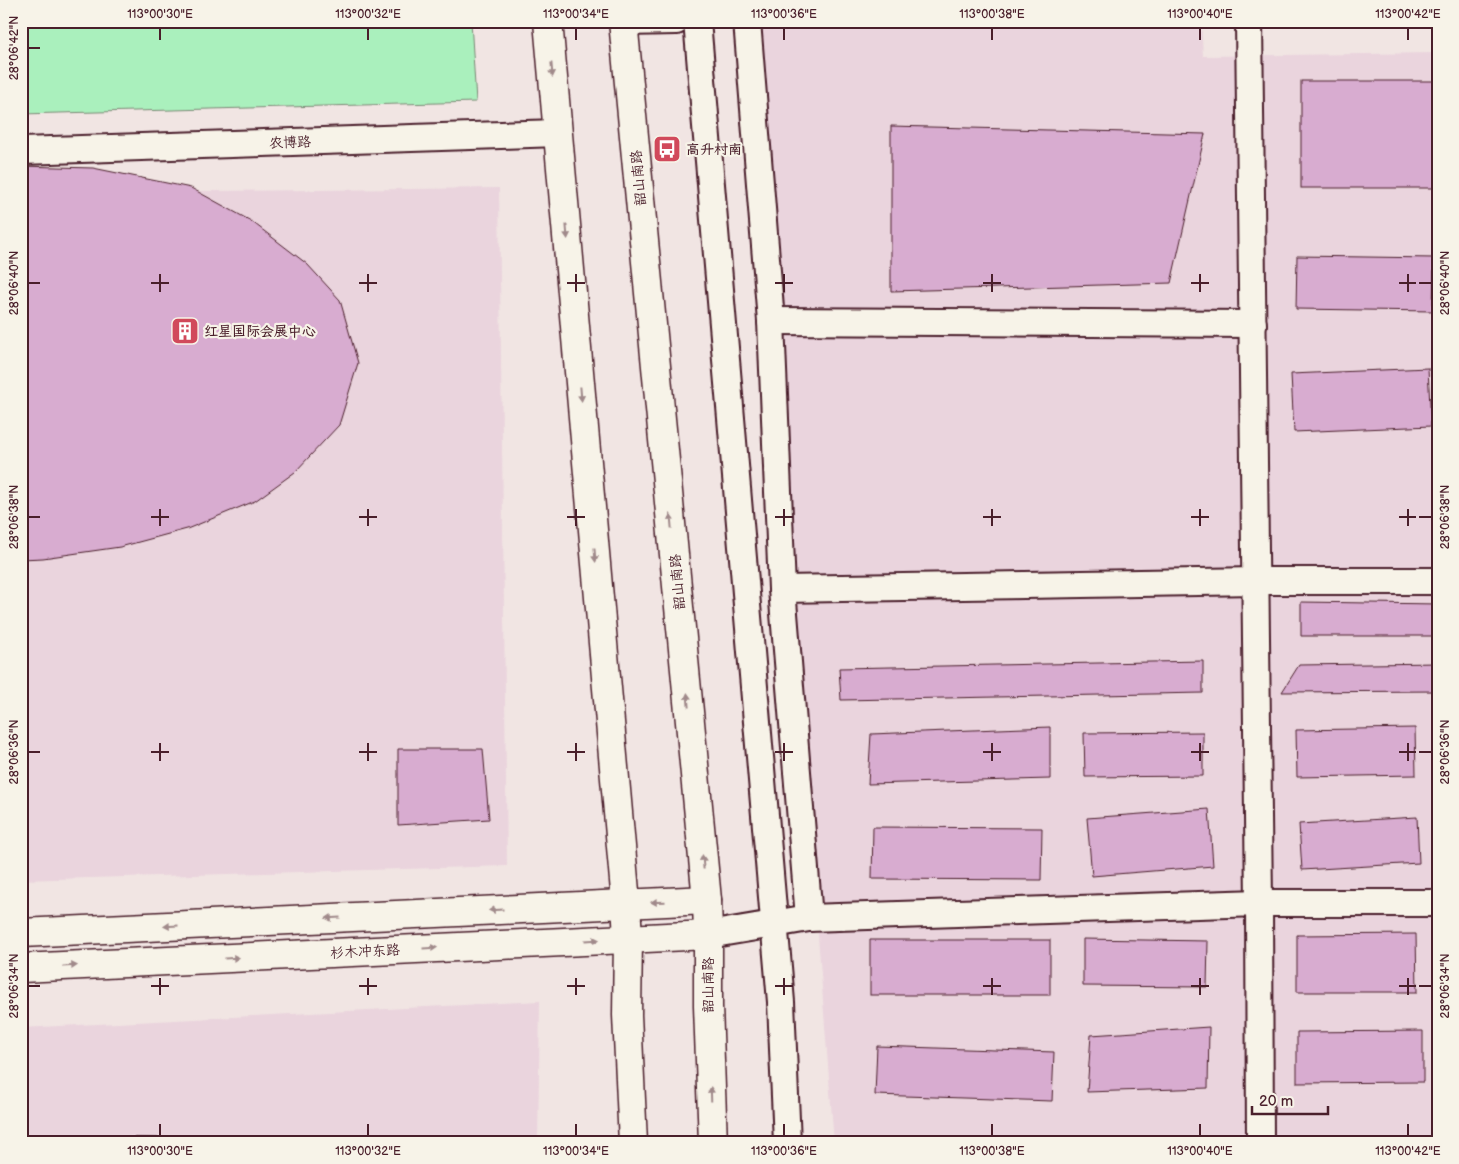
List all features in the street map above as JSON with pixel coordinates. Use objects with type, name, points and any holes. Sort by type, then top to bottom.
[{"type":"main road","points":[[548,21],[626,903],[628,938],[627,1015],[633,1143]]},
{"type":"main road","name":"韶山南路","points":[[623,22],[707,900],[708,1006],[713,1143]]},
{"type":"main road","points":[[21,933],[707,900]]},
{"type":"main road","name":"杉木冲东路","points":[[21,968],[708,935]]},
{"type":"street","points":[[623,22],[676,21]]},
{"type":"street","points":[[697,21],[781,1002],[787,1143]]},
{"type":"street","points":[[747,21],[771,321],[782,589],[809,918]]},
{"type":"street","points":[[1249,21],[1256,581],[1260,1143]]},
{"type":"street","name":"农博路","points":[[21,151],[558,134]]},
{"type":"street","points":[[771,321],[1252,324]]},
{"type":"street","points":[[782,589],[1256,581],[1438,581]]},
{"type":"street","points":[[708,935],[809,918],[1259,903],[1438,903]]},
{"type":"shaded area","points":[[759,21],[1201,21],[1203,56],[1438,53],[1438,1143],[834,1143],[768,288]]},
{"type":"shaded area","points":[[499,188],[507,866],[21,880],[21,193]]},
{"type":"shaded area","points":[[540,1001],[538,1143],[21,1143],[21,1028]]},
{"type":"green space","points":[[21,21],[471,21],[476,102],[21,114]]},
{"type":"building","points":[[1301,81],[1438,81],[1438,188],[1301,188]]},
{"type":"building","points":[[891,126],[1205,134],[1171,283],[891,291]]},
{"type":"building","name":"红星国际会展中心","points":[[21,166],[93,168],[191,188],[251,221],[307,264],[340,300],[358,363],[339,425],[295,472],[255,501],[187,529],[120,547],[43,558],[21,559]]},
{"type":"building","points":[[1297,256],[1434,258],[1433,311],[1296,309]]},
{"type":"building","points":[[1428,368],[1431,426],[1294,432],[1291,374]]},
{"type":"building","points":[[1301,602],[1438,604],[1438,636],[1301,636]]},
{"type":"building","points":[[1203,661],[1203,693],[841,700],[839,668]]},
{"type":"building","points":[[1438,663],[1438,691],[1282,692],[1299,665]]},
{"type":"building","points":[[1050,727],[1050,779],[868,784],[871,734]]},
{"type":"building","points":[[1415,728],[1416,775],[1297,777],[1296,730]]},
{"type":"building","points":[[1203,732],[1203,776],[1085,777],[1084,733]]},
{"type":"building","points":[[398,749],[483,749],[489,819],[398,825]]},
{"type":"building","points":[[1209,809],[1213,866],[1092,876],[1087,818]]},
{"type":"building","points":[[1417,817],[1419,863],[1302,870],[1299,824]]},
{"type":"building","points":[[873,827],[1042,828],[1041,880],[872,879]]},
{"type":"building","points":[[1416,934],[1417,992],[1297,992],[1297,935]]},
{"type":"building","points":[[1083,939],[1208,941],[1207,987],[1083,986]]},
{"type":"building","points":[[870,940],[1050,940],[1050,995],[870,995]]},
{"type":"building","points":[[1209,1027],[1208,1088],[1087,1092],[1091,1035]]},
{"type":"building","points":[[1423,1031],[1423,1082],[1297,1083],[1297,1032]]},
{"type":"building","points":[[877,1046],[1054,1052],[1052,1101],[875,1095]]},
{"type":"building","points":[[21,1136],[312,1140],[312,1143],[21,1143]]},
{"type":"building","points":[[1052,1137],[1052,1143],[909,1143]]},
{"type":"place","name":"高升村南","points":[[667,149]]},
{"type":"place","name":"红星国际会展中心","points":[[185,331]]}]
